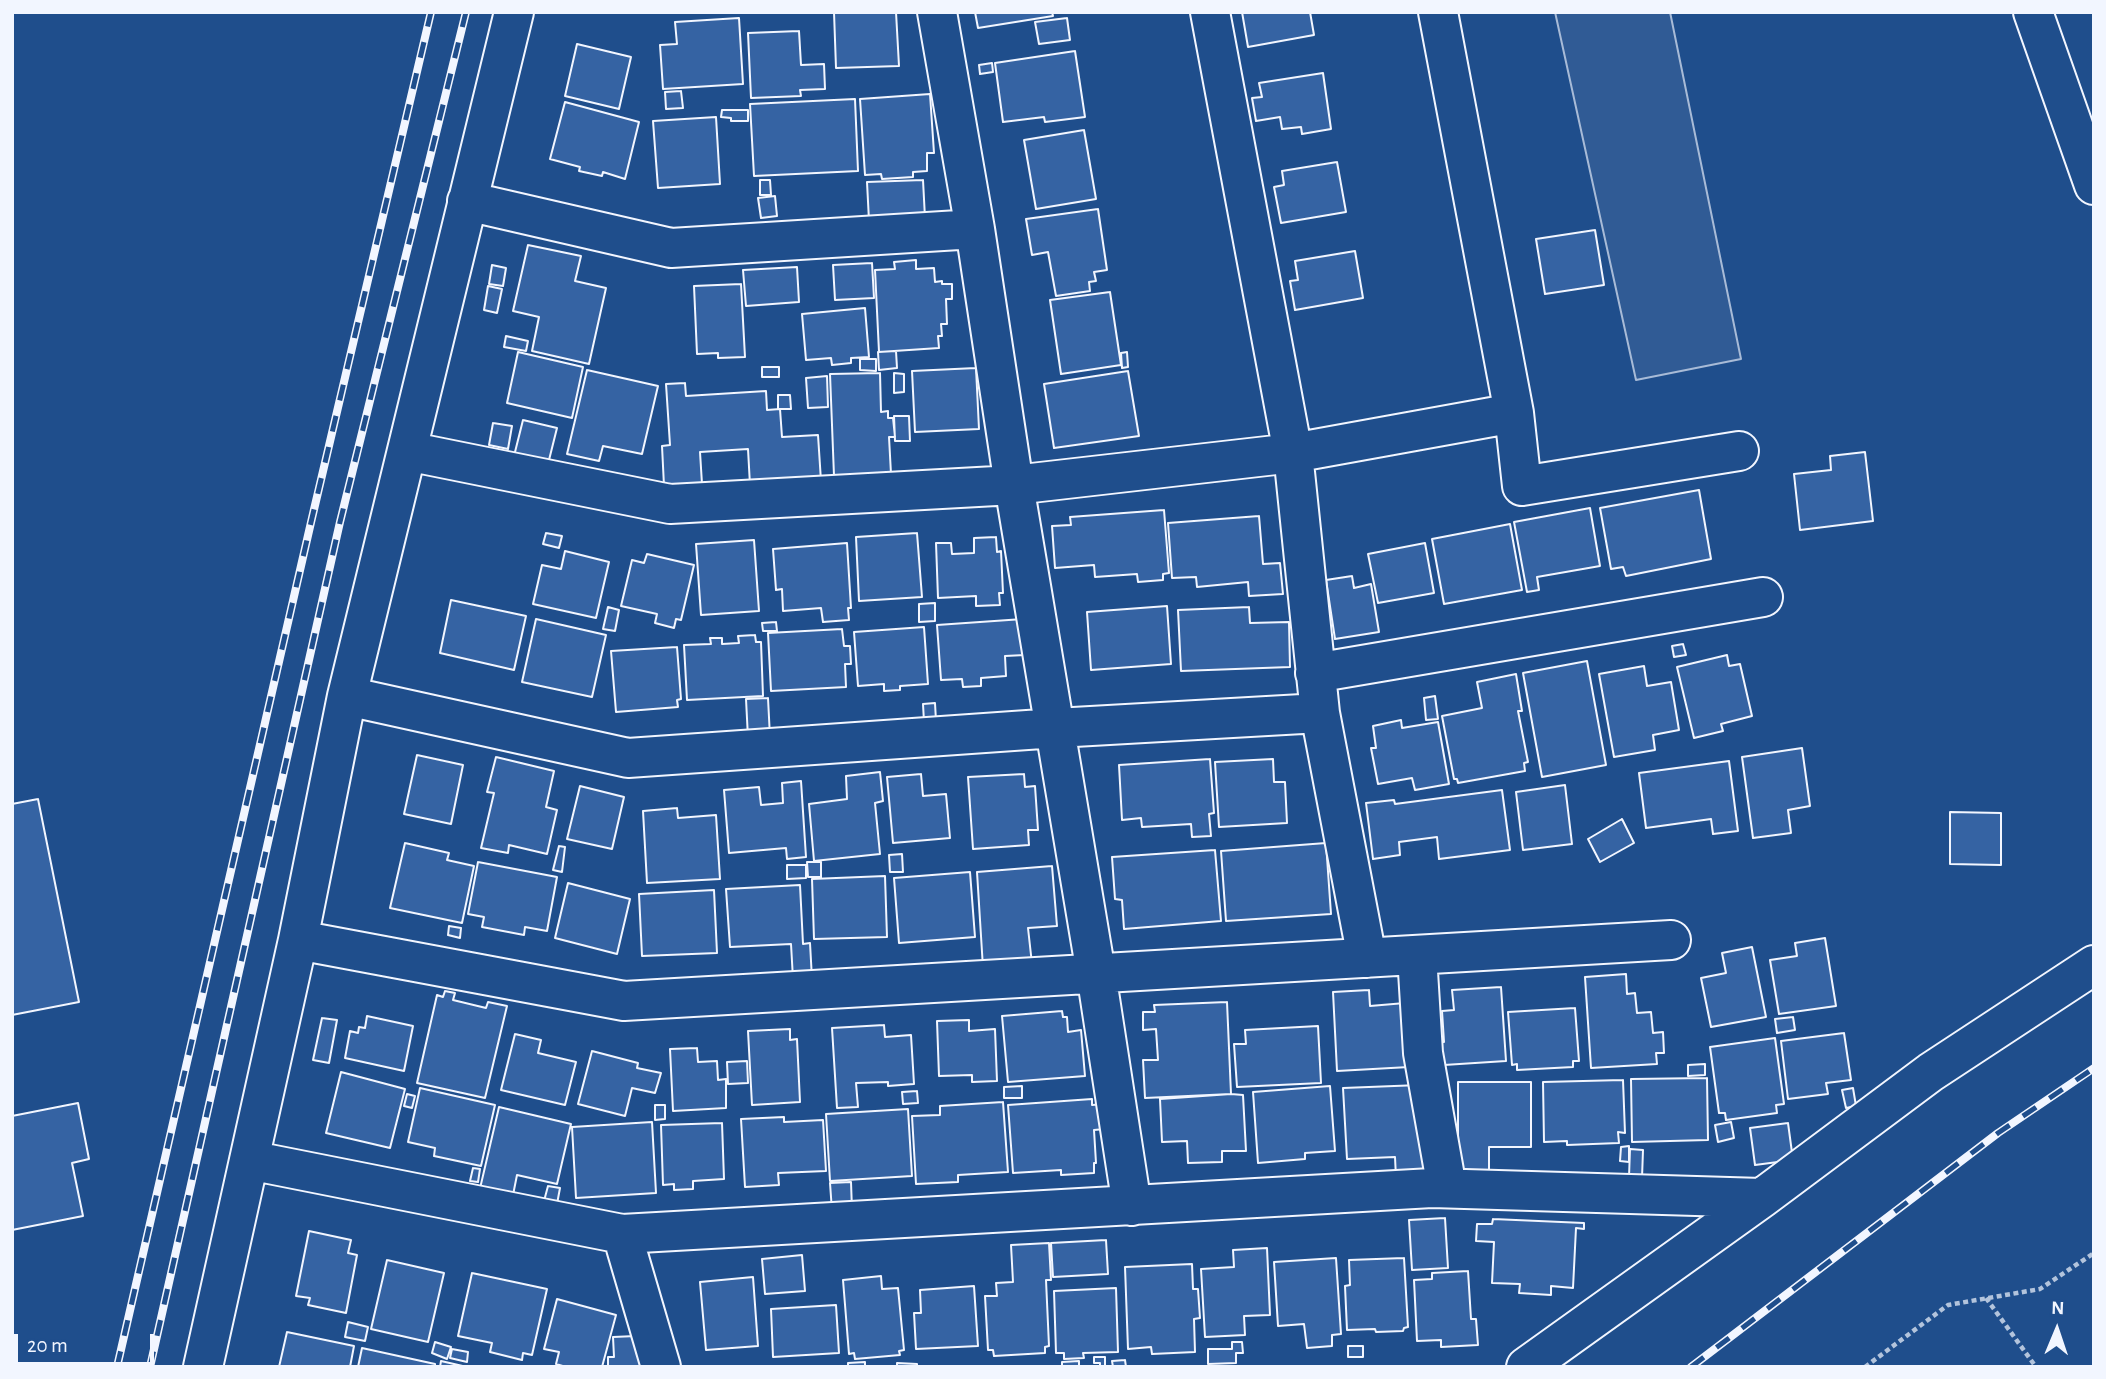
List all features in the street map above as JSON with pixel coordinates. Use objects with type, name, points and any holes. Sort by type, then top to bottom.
[{"type":"street","points":[[203,1367],[298,940],[347,696],[514,12]]},
{"type":"street","points":[[937,12],[975,229],[1014,485],[1056,728],[1132,1206]]},
{"type":"street","points":[[1210,12],[1293,453],[1320,713],[1367,958]]},
{"type":"street","points":[[1438,12],[1514,413],[1522,486],[1739,451]]},
{"type":"street","points":[[2032,12],[2094,185]]},
{"type":"street","points":[[467,201],[671,248],[975,229]]},
{"type":"street","points":[[407,452],[670,504],[1014,485],[1293,453],[1514,413]]},
{"type":"street","points":[[1315,673],[1763,597]]},
{"type":"street","points":[[347,696],[628,758],[1056,728],[1320,713]]},
{"type":"street","points":[[298,940],[624,1001],[1671,940]]},
{"type":"street","points":[[1417,955],[1423,1053],[1447,1188]]},
{"type":"street","points":[[1526,1367],[1762,1198],[1931,1072],[2094,965]]},
{"type":"street","points":[[248,1160],[622,1234],[1447,1188],[1762,1198]]},
{"type":"street","points":[[622,1234],[661,1367]]},
{"type":"path","points":[[1865,1367],[1948,1305],[2040,1289],[2094,1253]]},
{"type":"path","points":[[1986,1298],[2036,1367]]},
{"type":"shaded area","points":[[1555,12],[1670,12],[1741,359],[1636,380]]},
{"type":"building","points":[[834,12],[896,12],[899,66],[836,68]]},
{"type":"building","points":[[975,12],[1052,12],[1053,16],[978,28]]},
{"type":"building","points":[[1242,12],[1310,12],[1314,35],[1248,47]]},
{"type":"building","points":[[739,18],[743,84],[663,89],[660,45],[677,44],[675,22]]},
{"type":"building","points":[[1067,18],[1070,40],[1039,44],[1035,22]]},
{"type":"building","points":[[799,31],[801,65],[824,64],[825,89],[800,90],[801,96],[751,98],[748,33]]},
{"type":"building","points":[[577,44],[631,57],[619,109],[565,96]]},
{"type":"building","points":[[1075,51],[1085,117],[1045,122],[1044,117],[1003,122],[995,63]]},
{"type":"building","points":[[992,63],[993,72],[980,74],[979,65]]},
{"type":"building","points":[[1323,73],[1331,129],[1302,134],[1301,127],[1282,129],[1280,117],[1256,121],[1252,98],[1262,97],[1259,83]]},
{"type":"building","points":[[681,91],[683,108],[666,109],[665,92]]},
{"type":"building","points":[[930,94],[934,153],[927,153],[927,171],[913,172],[913,177],[882,179],[881,174],[865,175],[860,99]]},
{"type":"building","points":[[855,99],[858,171],[754,176],[750,104]]},
{"type":"building","points":[[565,102],[639,122],[625,179],[603,172],[602,176],[579,171],[580,167],[550,159]]},
{"type":"building","points":[[722,110],[748,110],[748,121],[731,121],[731,118],[721,117]]},
{"type":"building","points":[[716,117],[720,184],[658,188],[653,121]]},
{"type":"building","points":[[1084,130],[1096,199],[1036,209],[1024,140]]},
{"type":"building","points":[[1337,162],[1346,212],[1281,223],[1274,187],[1284,185],[1282,171]]},
{"type":"building","points":[[760,180],[770,180],[771,195],[760,195]]},
{"type":"building","points":[[923,180],[925,218],[869,221],[867,182]]},
{"type":"building","points":[[775,196],[777,216],[761,218],[758,198]]},
{"type":"building","points":[[1098,209],[1107,270],[1094,272],[1096,281],[1089,282],[1090,291],[1056,296],[1048,252],[1032,255],[1026,219]]},
{"type":"building","points":[[1595,230],[1604,285],[1545,294],[1536,239]]},
{"type":"building","points":[[528,245],[581,256],[575,281],[606,288],[589,364],[532,351],[539,317],[513,311]]},
{"type":"building","points":[[1355,251],[1363,298],[1295,310],[1290,281],[1298,280],[1295,261]]},
{"type":"building","points":[[916,260],[916,269],[934,268],[935,282],[952,284],[952,299],[946,299],[947,324],[941,324],[942,336],[938,336],[939,348],[879,352],[875,270],[895,269],[894,262]]},
{"type":"building","points":[[872,263],[874,298],[835,300],[833,265]]},
{"type":"building","points":[[492,265],[506,268],[503,286],[489,284]]},
{"type":"building","points":[[797,267],[799,302],[746,306],[743,270]]},
{"type":"building","points":[[741,284],[745,357],[718,358],[718,353],[697,354],[694,286]]},
{"type":"building","points":[[488,286],[502,289],[497,313],[484,310]]},
{"type":"building","points":[[1110,292],[1121,365],[1061,374],[1050,300]]},
{"type":"building","points":[[865,308],[869,357],[851,358],[851,363],[832,365],[831,358],[806,360],[802,314]]},
{"type":"building","points":[[506,336],[528,341],[526,351],[504,347]]},
{"type":"building","points":[[896,351],[897,368],[879,370],[878,352]]},
{"type":"building","points":[[518,352],[583,367],[572,418],[507,403]]},
{"type":"building","points":[[1127,352],[1128,367],[1122,368],[1121,353]]},
{"type":"building","points":[[860,359],[876,359],[876,371],[860,370]]},
{"type":"building","points":[[762,367],[779,367],[779,377],[762,377]]},
{"type":"building","points":[[976,368],[979,429],[915,432],[912,371]]},
{"type":"building","points":[[587,370],[658,386],[642,454],[603,446],[599,461],[567,454]]},
{"type":"building","points":[[1128,371],[1139,436],[1054,448],[1044,384]]},
{"type":"building","points":[[880,373],[881,412],[888,411],[888,418],[893,418],[895,437],[889,437],[891,474],[834,476],[830,374]]},
{"type":"building","points":[[894,373],[904,374],[904,392],[894,393]]},
{"type":"building","points":[[827,376],[828,407],[808,408],[806,378]]},
{"type":"building","points":[[685,383],[686,396],[766,391],[767,410],[780,409],[782,437],[818,435],[821,481],[750,485],[748,449],[700,452],[702,484],[664,486],[662,446],[670,445],[666,384]]},
{"type":"building","points":[[778,395],[790,395],[791,409],[778,409]]},
{"type":"building","points":[[894,416],[909,416],[910,441],[895,441]]},
{"type":"building","points":[[523,420],[557,428],[548,464],[514,456]]},
{"type":"building","points":[[493,423],[512,426],[508,449],[489,445]]},
{"type":"building","points":[[1865,452],[1873,521],[1800,530],[1794,474],[1831,470],[1830,456]]},
{"type":"building","points":[[1699,490],[1711,559],[1626,576],[1623,567],[1611,569],[1600,508]]},
{"type":"building","points":[[1590,508],[1600,566],[1537,577],[1539,590],[1527,592],[1514,522]]},
{"type":"building","points":[[1164,510],[1169,573],[1163,574],[1163,580],[1138,582],[1137,574],[1095,577],[1094,565],[1055,568],[1052,526],[1071,525],[1070,517]]},
{"type":"building","points":[[1259,516],[1263,564],[1280,563],[1283,594],[1249,596],[1248,582],[1197,587],[1196,577],[1172,578],[1168,523]]},
{"type":"building","points":[[1510,524],[1522,590],[1444,604],[1432,539]]},
{"type":"building","points":[[546,533],[562,536],[559,548],[543,544]]},
{"type":"building","points":[[917,533],[922,597],[859,601],[856,537]]},
{"type":"building","points":[[996,537],[997,552],[1001,551],[1003,593],[999,593],[1000,605],[976,606],[976,596],[938,598],[936,543],[951,543],[952,554],[974,553],[974,538]]},
{"type":"building","points":[[754,540],[759,611],[701,615],[696,544]]},
{"type":"building","points":[[847,543],[851,608],[848,608],[849,620],[823,622],[821,608],[783,611],[782,589],[776,590],[773,549]]},
{"type":"building","points":[[1425,543],[1434,593],[1378,603],[1368,554]]},
{"type":"building","points":[[565,551],[609,562],[596,618],[533,604],[542,565],[561,569]]},
{"type":"building","points":[[647,554],[694,565],[681,620],[676,619],[674,628],[655,623],[657,614],[621,606],[632,560],[644,563]]},
{"type":"building","points":[[1352,576],[1354,588],[1371,584],[1379,632],[1335,639],[1326,580]]},
{"type":"building","points":[[451,600],[526,616],[514,670],[440,653]]},
{"type":"building","points":[[935,603],[935,621],[919,622],[919,604]]},
{"type":"building","points":[[1167,606],[1171,664],[1091,670],[1087,612]]},
{"type":"building","points":[[608,607],[619,610],[615,631],[603,629]]},
{"type":"building","points":[[1249,607],[1250,623],[1289,622],[1290,667],[1181,671],[1178,610]]},
{"type":"building","points":[[536,619],[606,635],[592,697],[522,682]]},
{"type":"building","points":[[1023,619],[1025,655],[1005,656],[1006,676],[981,678],[981,686],[963,687],[962,679],[941,680],[937,625]]},
{"type":"building","points":[[776,622],[777,631],[763,631],[762,623]]},
{"type":"building","points":[[924,627],[928,684],[900,686],[900,690],[884,691],[884,684],[858,686],[854,632]]},
{"type":"building","points":[[842,629],[844,646],[850,646],[851,664],[845,664],[846,687],[771,691],[768,633]]},
{"type":"building","points":[[755,635],[756,642],[761,642],[763,696],[687,700],[684,645],[711,644],[710,638],[722,638],[722,644],[739,643],[738,636]]},
{"type":"building","points":[[1683,644],[1686,655],[1674,657],[1672,646]]},
{"type":"building","points":[[677,647],[681,699],[677,700],[678,707],[616,712],[611,651]]},
{"type":"building","points":[[1727,655],[1729,666],[1740,664],[1752,716],[1721,724],[1723,731],[1694,738],[1677,667]]},
{"type":"building","points":[[1587,661],[1606,765],[1542,777],[1523,673]]},
{"type":"building","points":[[1644,666],[1647,686],[1671,682],[1679,730],[1653,735],[1655,750],[1614,757],[1599,674]]},
{"type":"building","points":[[1516,674],[1522,711],[1518,711],[1528,762],[1524,763],[1525,771],[1458,783],[1457,779],[1454,779],[1442,716],[1482,708],[1477,682]]},
{"type":"building","points":[[1435,696],[1438,719],[1426,720],[1424,698]]},
{"type":"building","points":[[768,698],[770,737],[748,738],[746,699]]},
{"type":"building","points":[[935,703],[936,721],[924,722],[923,704]]},
{"type":"building","points":[[1401,720],[1402,728],[1438,722],[1449,784],[1415,790],[1412,778],[1378,784],[1371,748],[1376,748],[1373,726]]},
{"type":"building","points":[[1802,748],[1810,806],[1788,810],[1791,833],[1753,838],[1742,757]]},
{"type":"building","points":[[417,755],[463,765],[451,824],[404,814]]},
{"type":"building","points":[[496,757],[554,771],[546,807],[557,810],[547,854],[509,845],[508,853],[481,848],[494,793],[487,792]]},
{"type":"building","points":[[1210,759],[1214,813],[1209,814],[1211,836],[1192,837],[1191,824],[1142,827],[1141,818],[1122,820],[1119,765]]},
{"type":"building","points":[[1273,759],[1274,782],[1285,782],[1287,823],[1219,827],[1215,762]]},
{"type":"building","points":[[1729,761],[1738,831],[1713,834],[1711,819],[1646,828],[1639,773]]},
{"type":"building","points":[[880,772],[883,801],[875,803],[880,854],[814,861],[809,804],[847,799],[846,776]]},
{"type":"building","points":[[921,774],[923,796],[946,794],[950,838],[893,843],[887,777]]},
{"type":"building","points":[[1024,774],[1025,787],[1035,786],[1038,830],[1028,830],[1029,845],[973,849],[968,777]]},
{"type":"building","points":[[801,781],[806,857],[787,859],[786,848],[729,853],[724,790],[759,787],[761,805],[783,803],[782,783]]},
{"type":"building","points":[[1565,785],[1572,844],[1523,850],[1516,792]]},
{"type":"building","points":[[580,786],[624,797],[612,849],[567,839]]},
{"type":"building","points":[[1502,790],[1510,850],[1439,859],[1437,837],[1399,842],[1400,855],[1373,859],[1366,803],[1394,800],[1395,804]]},
{"type":"building","points":[[38,799],[79,1002],[12,1015],[12,804]]},
{"type":"building","points":[[677,808],[678,818],[716,815],[720,879],[647,883],[643,811]]},
{"type":"building","points":[[1950,812],[2001,813],[2001,865],[1950,864]]},
{"type":"building","points":[[1622,819],[1634,843],[1600,862],[1588,839]]},
{"type":"building","points":[[405,843],[449,853],[447,860],[474,866],[462,923],[390,908]]},
{"type":"building","points":[[1326,843],[1331,914],[1226,921],[1221,851]]},
{"type":"building","points":[[559,846],[565,847],[562,872],[553,870]]},
{"type":"building","points":[[1215,850],[1221,921],[1124,929],[1122,900],[1115,899],[1112,857]]},
{"type":"building","points":[[902,854],[903,872],[890,872],[889,855]]},
{"type":"building","points":[[478,862],[557,877],[547,931],[525,927],[524,935],[482,927],[484,917],[468,914]]},
{"type":"building","points":[[807,862],[821,862],[821,877],[808,877]]},
{"type":"building","points":[[787,865],[806,865],[806,878],[787,879]]},
{"type":"building","points":[[1052,866],[1057,926],[1028,928],[1032,964],[983,968],[977,872]]},
{"type":"building","points":[[970,872],[975,937],[899,943],[894,878]]},
{"type":"building","points":[[885,876],[887,937],[814,939],[812,879]]},
{"type":"building","points":[[568,883],[630,899],[617,954],[555,938]]},
{"type":"building","points":[[800,885],[803,944],[810,943],[812,979],[793,979],[791,944],[730,947],[726,889]]},
{"type":"building","points":[[714,890],[717,953],[642,956],[639,894]]},
{"type":"building","points":[[449,926],[461,928],[460,938],[448,935]]},
{"type":"building","points":[[1825,938],[1836,1006],[1779,1014],[1770,960],[1797,956],[1795,943]]},
{"type":"building","points":[[1752,947],[1766,1017],[1711,1027],[1701,978],[1726,973],[1722,953]]},
{"type":"building","points":[[1626,974],[1627,994],[1635,993],[1637,1013],[1651,1012],[1653,1033],[1663,1032],[1664,1053],[1656,1053],[1657,1064],[1591,1068],[1585,977]]},
{"type":"building","points":[[1501,987],[1506,1061],[1444,1065],[1444,1058],[1434,1058],[1433,1042],[1444,1042],[1442,1011],[1454,1010],[1452,990]]},
{"type":"building","points":[[1369,990],[1370,1006],[1405,1003],[1409,1067],[1337,1071],[1333,992]]},
{"type":"building","points":[[445,991],[455,993],[453,1000],[486,1008],[488,1002],[507,1006],[485,1098],[417,1083],[437,995],[443,997]]},
{"type":"building","points":[[1227,1002],[1231,1094],[1145,1098],[1143,1060],[1158,1060],[1156,1029],[1143,1030],[1143,1012],[1155,1012],[1154,1005]]},
{"type":"building","points":[[1575,1008],[1579,1061],[1573,1061],[1573,1067],[1517,1070],[1517,1064],[1512,1065],[1508,1012]]},
{"type":"building","points":[[1062,1011],[1063,1017],[1067,1017],[1068,1032],[1081,1030],[1085,1076],[1008,1082],[1002,1016]]},
{"type":"building","points":[[367,1016],[413,1026],[404,1071],[345,1058],[350,1031],[358,1033],[359,1027],[365,1028]]},
{"type":"building","points":[[1793,1017],[1795,1030],[1777,1033],[1775,1019]]},
{"type":"building","points":[[322,1018],[337,1020],[329,1063],[313,1060]]},
{"type":"building","points":[[969,1020],[969,1031],[995,1029],[997,1081],[972,1082],[972,1075],[939,1076],[937,1021]]},
{"type":"building","points":[[884,1025],[885,1037],[911,1035],[914,1084],[888,1086],[888,1082],[856,1083],[858,1107],[837,1108],[832,1028]]},
{"type":"building","points":[[1318,1026],[1321,1083],[1237,1087],[1234,1044],[1246,1044],[1245,1030]]},
{"type":"building","points":[[790,1029],[790,1040],[797,1039],[800,1102],[752,1105],[748,1031]]},
{"type":"building","points":[[1844,1033],[1851,1080],[1826,1083],[1828,1094],[1788,1099],[1781,1041]]},
{"type":"building","points":[[515,1034],[541,1040],[538,1053],[576,1062],[565,1105],[501,1090]]},
{"type":"building","points":[[1775,1038],[1784,1104],[1776,1105],[1777,1113],[1726,1120],[1725,1113],[1719,1113],[1710,1047]]},
{"type":"building","points":[[697,1048],[698,1062],[717,1061],[718,1080],[726,1079],[726,1108],[673,1111],[670,1049]]},
{"type":"building","points":[[592,1051],[638,1063],[637,1068],[661,1073],[655,1093],[632,1088],[625,1116],[578,1104]]},
{"type":"building","points":[[747,1061],[748,1083],[728,1084],[727,1062]]},
{"type":"building","points":[[1705,1064],[1705,1075],[1688,1076],[1688,1065]]},
{"type":"building","points":[[341,1072],[405,1089],[390,1148],[326,1133]]},
{"type":"building","points":[[1707,1078],[1708,1140],[1632,1142],[1631,1079]]},
{"type":"building","points":[[1623,1080],[1625,1133],[1618,1132],[1619,1143],[1567,1145],[1567,1141],[1544,1142],[1543,1082]]},
{"type":"building","points":[[1458,1082],[1531,1082],[1531,1147],[1489,1147],[1489,1173],[1449,1173],[1458,1142]]},
{"type":"building","points":[[1420,1085],[1433,1176],[1396,1178],[1395,1157],[1347,1159],[1343,1088]]},
{"type":"building","points":[[1022,1086],[1022,1098],[1004,1098],[1004,1087]]},
{"type":"building","points":[[1330,1086],[1335,1151],[1305,1153],[1305,1159],[1258,1163],[1253,1092]]},
{"type":"building","points":[[420,1088],[495,1105],[481,1166],[434,1156],[435,1148],[408,1142]]},
{"type":"building","points":[[1853,1088],[1856,1106],[1846,1108],[1842,1090]]},
{"type":"building","points":[[917,1091],[918,1103],[903,1104],[902,1092]]},
{"type":"building","points":[[407,1094],[415,1096],[412,1108],[404,1106]]},
{"type":"building","points":[[1243,1095],[1246,1151],[1222,1151],[1222,1162],[1188,1163],[1187,1141],[1162,1142],[1160,1099]]},
{"type":"building","points":[[1092,1099],[1092,1105],[1104,1104],[1105,1129],[1094,1130],[1094,1173],[1061,1175],[1061,1170],[1013,1173],[1008,1105]]},
{"type":"building","points":[[1003,1102],[1008,1172],[958,1175],[958,1182],[916,1184],[912,1116],[940,1115],[940,1106]]},
{"type":"building","points":[[78,1103],[89,1159],[72,1163],[83,1216],[12,1230],[12,1116]]},
{"type":"building","points":[[655,1105],[665,1105],[665,1119],[655,1120]]},
{"type":"building","points":[[499,1107],[571,1124],[557,1184],[517,1175],[511,1205],[478,1197]]},
{"type":"building","points":[[908,1109],[912,1176],[830,1181],[826,1114]]},
{"type":"building","points":[[784,1117],[784,1122],[823,1120],[826,1171],[778,1173],[779,1185],[745,1187],[741,1119]]},
{"type":"building","points":[[652,1122],[656,1193],[576,1198],[572,1127]]},
{"type":"building","points":[[1731,1122],[1734,1138],[1718,1142],[1715,1125]]},
{"type":"building","points":[[722,1123],[724,1179],[693,1181],[693,1189],[674,1190],[674,1184],[663,1185],[661,1125]]},
{"type":"building","points":[[1788,1123],[1793,1160],[1755,1165],[1750,1128]]},
{"type":"building","points":[[1629,1146],[1629,1162],[1620,1161],[1621,1147]]},
{"type":"building","points":[[1630,1149],[1643,1150],[1642,1178],[1629,1177]]},
{"type":"building","points":[[473,1168],[480,1169],[478,1182],[470,1181]]},
{"type":"building","points":[[851,1182],[852,1210],[832,1211],[830,1183]]},
{"type":"building","points":[[548,1186],[560,1188],[557,1204],[544,1201]]},
{"type":"building","points":[[1445,1218],[1448,1268],[1412,1270],[1409,1220]]},
{"type":"building","points":[[1493,1219],[1584,1223],[1584,1229],[1576,1228],[1573,1288],[1551,1286],[1551,1295],[1519,1293],[1520,1284],[1492,1283],[1494,1242],[1476,1241],[1477,1224],[1492,1224]]},
{"type":"building","points":[[309,1231],[351,1240],[348,1253],[357,1255],[346,1313],[308,1305],[310,1298],[296,1296]]},
{"type":"building","points":[[1106,1240],[1108,1274],[1053,1277],[1051,1243]]},
{"type":"building","points":[[1049,1243],[1051,1280],[1046,1280],[1049,1346],[1045,1347],[1045,1353],[994,1356],[993,1350],[988,1350],[985,1296],[997,1296],[996,1283],[1013,1282],[1011,1245]]},
{"type":"building","points":[[1267,1248],[1270,1315],[1244,1316],[1245,1335],[1205,1337],[1201,1269],[1234,1267],[1233,1250]]},
{"type":"building","points":[[802,1255],[805,1291],[765,1294],[762,1259]]},
{"type":"building","points":[[1336,1258],[1341,1334],[1332,1335],[1332,1346],[1307,1348],[1304,1324],[1278,1326],[1274,1262]]},
{"type":"building","points":[[1404,1258],[1408,1327],[1403,1331],[1347,1330],[1345,1286],[1350,1285],[1349,1260]]},
{"type":"building","points":[[387,1260],[444,1273],[428,1342],[371,1329]]},
{"type":"building","points":[[1192,1264],[1193,1289],[1198,1289],[1200,1318],[1194,1319],[1195,1352],[1152,1354],[1151,1347],[1128,1349],[1125,1267]]},
{"type":"building","points":[[1468,1271],[1471,1319],[1476,1319],[1478,1345],[1441,1347],[1441,1340],[1417,1341],[1414,1280],[1432,1279],[1432,1273]]},
{"type":"building","points":[[472,1273],[547,1289],[532,1355],[523,1353],[522,1360],[490,1352],[492,1343],[458,1336]]},
{"type":"building","points":[[881,1276],[882,1289],[898,1288],[904,1350],[899,1351],[900,1355],[855,1359],[854,1353],[849,1354],[843,1280]]},
{"type":"building","points":[[753,1277],[758,1346],[706,1350],[700,1282]]},
{"type":"building","points":[[974,1286],[978,1346],[916,1349],[914,1313],[921,1313],[920,1290]]},
{"type":"building","points":[[1116,1288],[1118,1352],[1083,1353],[1084,1358],[1064,1359],[1064,1353],[1056,1353],[1054,1291]]},
{"type":"building","points":[[557,1299],[616,1315],[602,1367],[566,1367],[556,1364],[559,1352],[544,1349]]},
{"type":"building","points":[[836,1305],[839,1353],[773,1357],[771,1309]]},
{"type":"building","points":[[348,1322],[368,1327],[365,1341],[345,1337]]},
{"type":"building","points":[[287,1332],[354,1346],[350,1367],[279,1367]]},
{"type":"building","points":[[636,1336],[637,1356],[642,1356],[643,1367],[608,1367],[608,1357],[614,1357],[613,1337]]},
{"type":"building","points":[[435,1342],[451,1347],[447,1359],[432,1353]]},
{"type":"building","points":[[1232,1342],[1242,1342],[1243,1353],[1236,1353],[1236,1363],[1208,1364],[1208,1349],[1232,1349]]},
{"type":"building","points":[[1348,1346],[1363,1346],[1363,1357],[1348,1357]]},
{"type":"building","points":[[362,1348],[435,1364],[435,1367],[358,1367]]},
{"type":"building","points":[[452,1349],[468,1352],[467,1362],[450,1358]]},
{"type":"building","points":[[1094,1357],[1105,1357],[1105,1367],[1094,1363]]},
{"type":"building","points":[[1125,1360],[1126,1367],[1113,1367],[1112,1361]]},
{"type":"building","points":[[441,1361],[467,1367],[440,1367]]},
{"type":"building","points":[[1079,1361],[1079,1367],[1062,1367],[1062,1362]]},
{"type":"building","points":[[865,1362],[865,1367],[848,1367],[848,1363]]},
{"type":"building","points":[[897,1363],[917,1364],[917,1367],[897,1367]]},
{"type":"railway","points":[[117,1367],[431,12]]},
{"type":"railway","points":[[150,1367],[340,522],[466,12]]},
{"type":"railway","points":[[1691,1367],[1998,1133],[2094,1068]]}]
